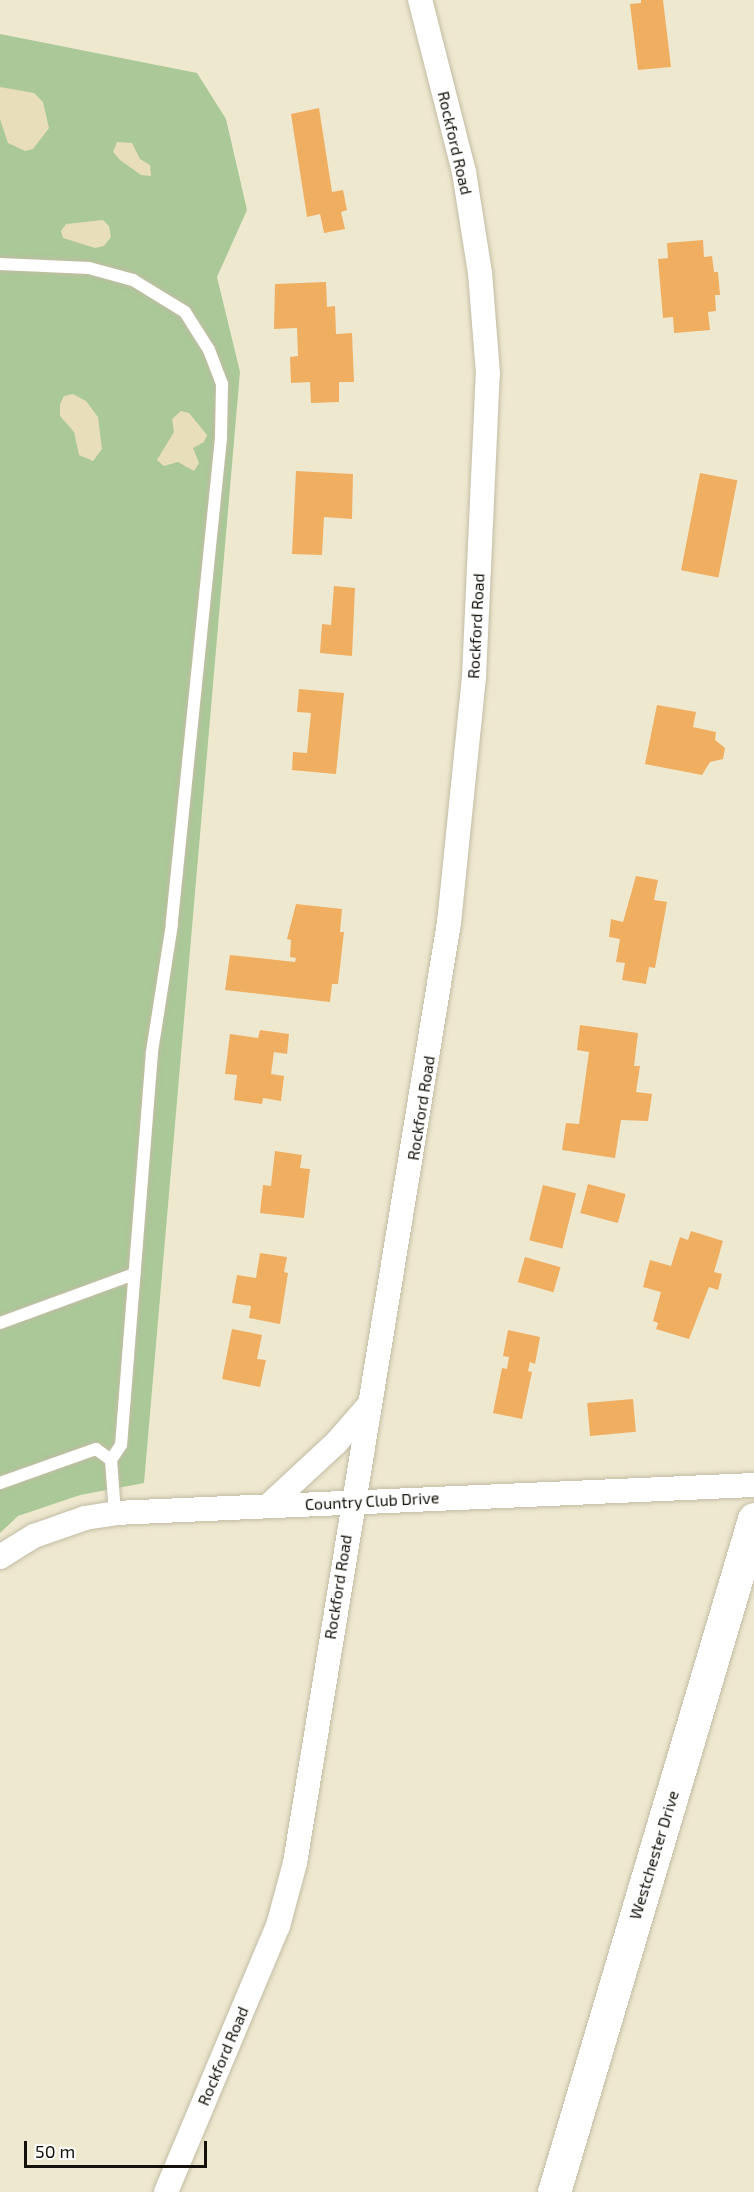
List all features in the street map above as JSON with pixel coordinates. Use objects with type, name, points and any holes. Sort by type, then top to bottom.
[{"type":"main road","name":"Westchester Drive","points":[[554,2192],[754,1519]]},
{"type":"street","name":"Rockford Road","points":[[166,2192],[278,1926],[295,1863],[352,1502],[420,1121],[449,923],[474,677],[488,374],[480,273],[464,172],[420,0]]},
{"type":"street","points":[[268,1506],[336,1443],[369,1405]]},
{"type":"street","name":"Country Club Drive","points":[[0,1557],[33,1536],[85,1518],[115,1513],[754,1485]]},
{"type":"lane","points":[[0,264],[89,268],[133,280],[185,312],[209,350],[222,384],[220,438],[172,924],[152,1052],[121,1445],[111,1460],[115,1513]]},
{"type":"lane","points":[[0,1323],[134,1274]]},
{"type":"lane","points":[[0,1484],[96,1449],[111,1460]]},
{"type":"green space","points":[[0,34],[197,73],[226,119],[247,210],[217,277],[240,372],[144,1483],[80,1495],[18,1516],[0,1533]]},
{"type":"sand","points":[[0,87],[34,93],[43,102],[49,128],[33,149],[25,151],[8,143],[0,119]]},
{"type":"sand","points":[[117,142],[132,143],[140,159],[150,165],[151,176],[141,175],[120,160],[113,152]]},
{"type":"sand","points":[[103,220],[109,226],[111,237],[104,246],[95,248],[63,238],[61,231],[66,224]]},
{"type":"sand","points":[[73,394],[86,401],[98,417],[102,449],[93,461],[79,455],[74,432],[60,416],[60,404],[64,396]]},
{"type":"sand","points":[[181,411],[189,413],[207,435],[204,442],[193,448],[199,463],[194,471],[178,462],[164,466],[157,460],[174,432],[172,419]]},
{"type":"building","points":[[641,0],[663,0],[671,67],[638,70],[630,4],[641,3]]},
{"type":"building","points":[[319,108],[332,192],[343,190],[347,210],[341,212],[345,229],[324,233],[320,214],[307,217],[291,114]]},
{"type":"building","points":[[703,240],[704,257],[712,256],[714,272],[718,272],[720,295],[715,295],[716,311],[708,312],[710,330],[674,333],[673,317],[663,318],[658,259],[668,258],[667,243]]},
{"type":"building","points":[[326,282],[327,307],[335,306],[336,334],[352,333],[354,382],[339,382],[339,402],[311,403],[310,382],[291,383],[290,357],[298,356],[297,328],[274,329],[275,284]]},
{"type":"building","points":[[296,471],[353,474],[352,519],[324,517],[322,555],[292,554]]},
{"type":"building","points":[[700,473],[737,480],[718,577],[681,570]]},
{"type":"building","points":[[334,586],[355,588],[352,656],[320,653],[322,624],[331,625]]},
{"type":"building","points":[[299,689],[344,693],[336,774],[292,770],[293,752],[307,753],[311,713],[297,712]]},
{"type":"building","points":[[657,705],[696,712],[693,727],[716,732],[715,740],[725,748],[723,759],[710,762],[702,775],[645,764]]},
{"type":"building","points":[[636,876],[658,880],[654,900],[667,902],[655,968],[649,967],[646,984],[622,980],[625,963],[616,962],[620,939],[609,937],[611,919],[623,922]]},
{"type":"building","points":[[296,904],[342,909],[340,932],[344,932],[338,984],[332,984],[330,1002],[225,990],[230,955],[295,962],[296,958],[290,957],[291,940],[287,939]]},
{"type":"building","points":[[580,1025],[638,1033],[634,1066],[640,1066],[636,1092],[652,1094],[648,1121],[621,1120],[615,1158],[562,1150],[566,1123],[579,1124],[589,1052],[577,1050]]},
{"type":"building","points":[[260,1030],[289,1034],[287,1054],[274,1052],[271,1074],[284,1076],[281,1101],[263,1098],[262,1104],[234,1100],[237,1075],[225,1074],[230,1034],[258,1038]]},
{"type":"building","points":[[275,1151],[302,1155],[300,1168],[310,1169],[304,1218],[260,1213],[263,1185],[271,1186]]},
{"type":"building","points":[[588,1184],[626,1194],[618,1223],[580,1213]]},
{"type":"building","points":[[543,1185],[576,1193],[562,1249],[529,1240]]},
{"type":"building","points":[[691,1231],[723,1241],[714,1272],[722,1274],[718,1290],[709,1287],[689,1339],[656,1329],[658,1323],[653,1321],[661,1292],[643,1287],[650,1260],[671,1266],[680,1237],[688,1240]]},
{"type":"building","points":[[260,1253],[287,1257],[284,1272],[288,1273],[280,1324],[249,1318],[251,1306],[232,1303],[237,1275],[256,1278]]},
{"type":"building","points":[[525,1257],[561,1267],[553,1292],[518,1282]]},
{"type":"building","points":[[232,1329],[262,1335],[257,1359],[266,1360],[260,1387],[222,1379]]},
{"type":"building","points":[[508,1330],[540,1337],[535,1364],[530,1362],[528,1371],[532,1372],[522,1419],[493,1413],[502,1368],[507,1369],[509,1357],[503,1356]]},
{"type":"building","points":[[633,1399],[636,1432],[590,1436],[587,1403]]}]
